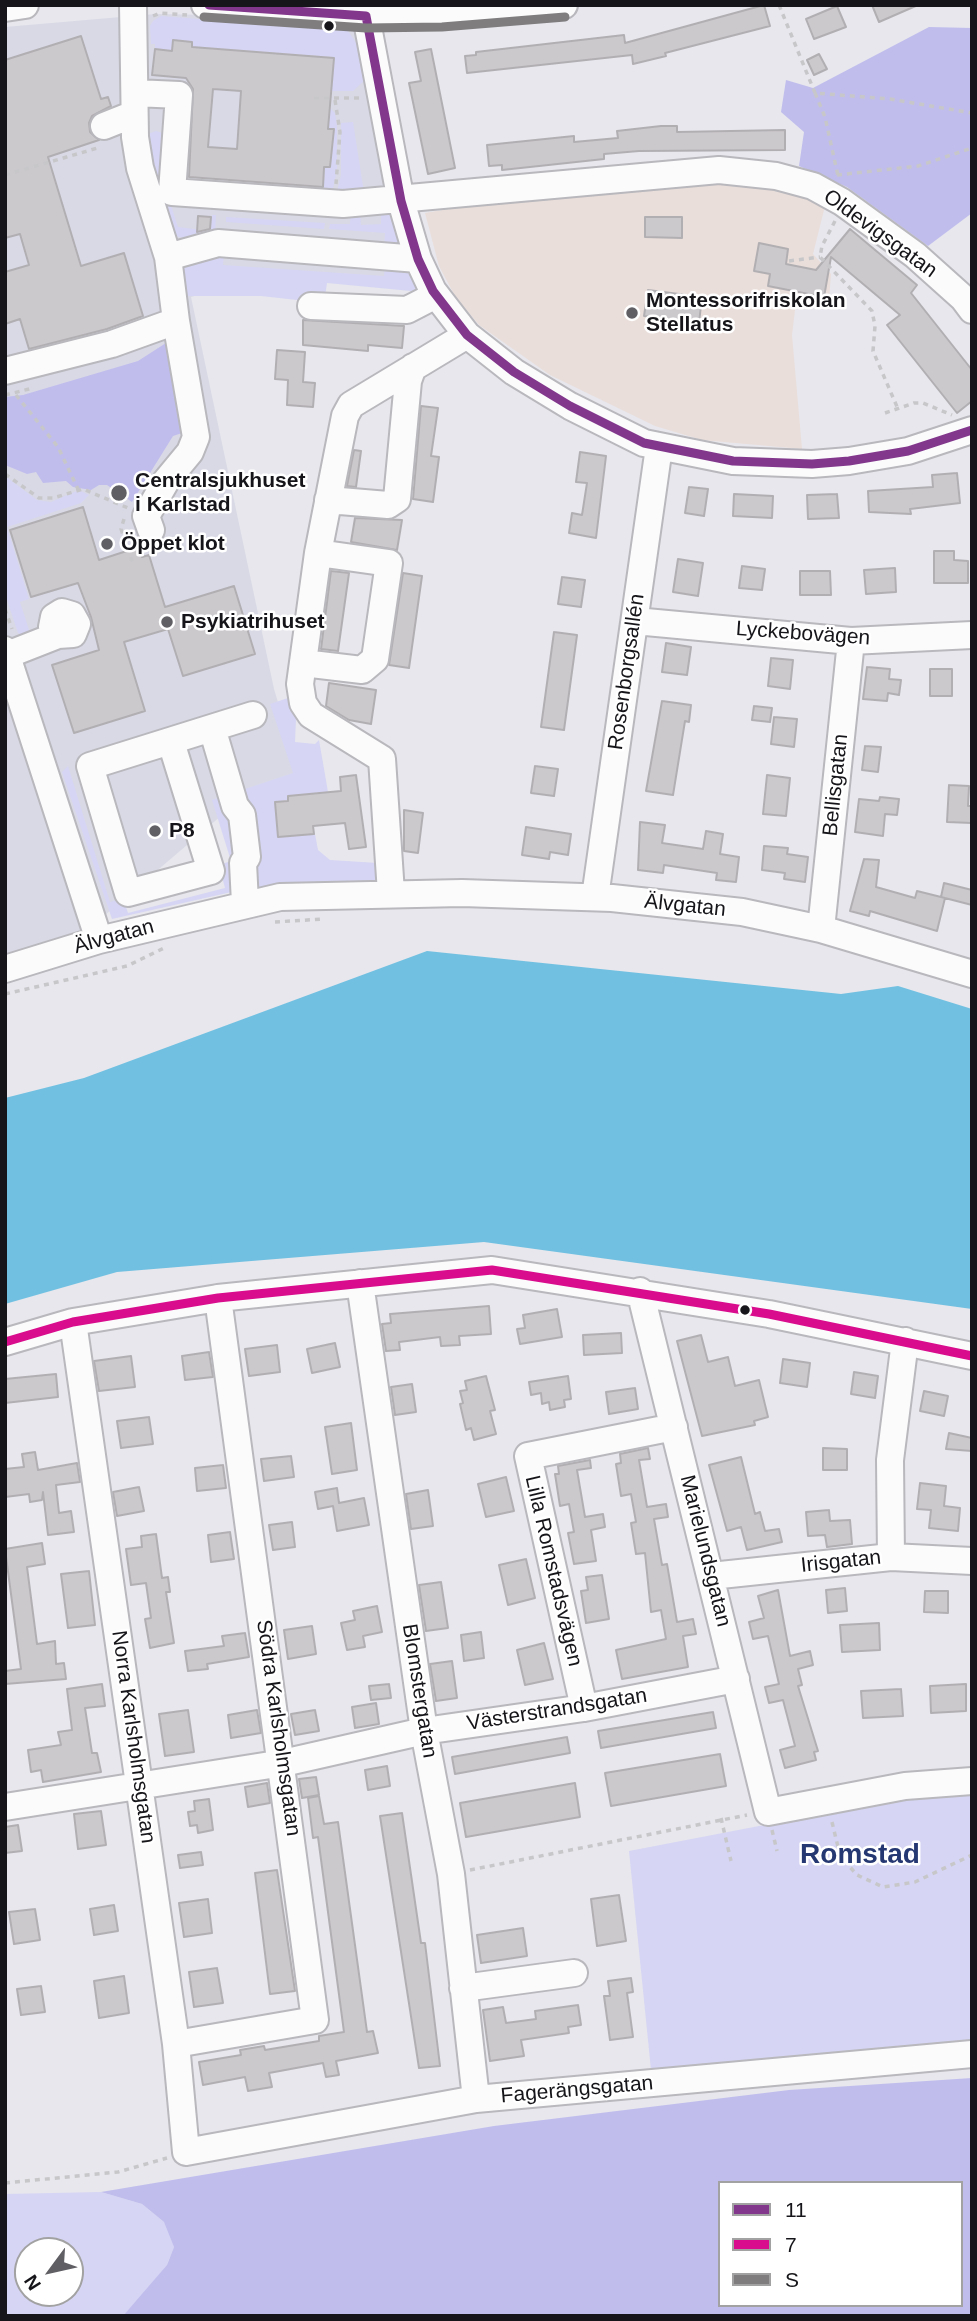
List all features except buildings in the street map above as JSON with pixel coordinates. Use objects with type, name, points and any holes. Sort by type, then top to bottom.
[{"type":"street","points":[[5,8],[25,5]]},
{"type":"street","points":[[132,5],[140,168],[168,257],[196,437],[190,452],[139,515]]},
{"type":"street","points":[[205,5],[366,16],[564,5]]},
{"type":"street","points":[[366,16],[401,201],[418,259],[436,295],[467,335],[514,372],[570,406],[644,443],[733,461],[812,464],[908,451],[969,432]]},
{"type":"street","name":"Oldevigsgatan","points":[[135,103],[179,95],[172,192],[333,204],[401,201],[614,178],[719,170],[776,176],[813,186],[842,202],[915,255],[963,298],[972,310]]},
{"type":"street","points":[[104,126],[135,103]]},
{"type":"street","points":[[168,257],[218,243],[418,259]]},
{"type":"street","points":[[311,306],[407,310],[436,295]]},
{"type":"street","points":[[10,383],[176,321]]},
{"type":"street","points":[[391,893],[382,759],[311,715],[300,691],[303,663],[318,553],[341,428],[351,405],[467,335]]},
{"type":"street","points":[[328,500],[388,505],[397,499],[408,381],[413,367]]},
{"type":"street","name":"Rosenborgsallén","points":[[595,897],[659,447]]},
{"type":"street","points":[[303,663],[362,670],[375,659],[389,563],[318,553]]},
{"type":"street","name":"Lyckebovägen","points":[[635,621],[851,640],[972,635]]},
{"type":"street","points":[[58,635],[6,652],[99,940]]},
{"type":"street","name":"Bellisgatan","points":[[821,929],[851,640]]},
{"type":"street","points":[[171,742],[211,871],[128,892],[90,766],[253,715]]},
{"type":"street","points":[[212,728],[235,806],[234,817],[243,863],[245,903]]},
{"type":"street","name":"Älvgatan","points":[[5,969],[99,940],[245,903],[280,897],[391,893],[595,897],[743,912],[821,929],[972,974]]},
{"type":"street","points":[[5,1342],[73,1322],[218,1298],[492,1270],[640,1291],[972,1356]]},
{"type":"street","name":"Blomstergatan","points":[[359,1283],[424,1731],[451,1874],[476,2099]]},
{"type":"street","name":"Marielundsgatan","points":[[640,1291],[768,1812]]},
{"type":"street","name":"Södra Karlsholmsgatan","points":[[176,2044],[315,2020],[283,1763],[218,1298]]},
{"type":"street","name":"Norra Karlsholmsgatan","points":[[73,1322],[176,2044],[186,2152]]},
{"type":"street","points":[[891,1557],[890,1460],[905,1341]]},
{"type":"street","name":"Lilla Romstadsvägen","points":[[584,1708],[528,1456],[674,1427]]},
{"type":"street","name":"Irisgatan","points":[[711,1576],[891,1557],[972,1561]]},
{"type":"street","name":"Västerstrandsgatan","points":[[5,1807],[140,1783],[283,1763],[424,1731],[584,1708],[736,1679]]},
{"type":"street","points":[[768,1812],[905,1786],[972,1781]]},
{"type":"street","points":[[463,1988],[574,1973]]},
{"type":"street","name":"Fagerängsgatan","points":[[186,2152],[476,2099],[972,2054]]},
{"type":"path","points":[[779,5],[825,117],[838,175],[842,202],[820,257]]},
{"type":"path","points":[[815,93],[890,99],[972,113]]},
{"type":"path","points":[[314,98],[335,100],[381,97]]},
{"type":"path","points":[[333,204],[340,146],[335,100]]},
{"type":"path","points":[[813,186],[838,175],[919,166],[972,148]]},
{"type":"path","points":[[789,261],[820,257]]},
{"type":"path","points":[[820,257],[872,311],[875,326],[873,351],[898,409]]},
{"type":"path","points":[[10,383],[58,447],[78,489],[139,515]]},
{"type":"path","points":[[885,413],[923,403],[958,418],[969,432]]},
{"type":"path","points":[[5,474],[39,498],[53,498],[78,489]]},
{"type":"path","points":[[133,564],[121,528],[139,515]]},
{"type":"path","points":[[271,922],[337,919]]},
{"type":"path","points":[[5,994],[127,966],[171,945]]},
{"type":"path","points":[[828,1802],[841,1854],[857,1875],[871,1883],[883,1887],[915,1882],[972,1855]]},
{"type":"path","points":[[451,1874],[720,1817],[768,1812]]},
{"type":"path","points":[[720,1817],[730,1861]]},
{"type":"path","points":[[5,2183],[118,2172],[186,2152]]},
{"type":"shaded area","name":"Centralsjukhuset i Karlstad","points":[[156,14],[364,18],[413,289],[259,277],[191,297],[274,689],[301,778],[249,792],[91,927],[5,955],[5,27]]},
{"type":"shaded area","points":[[161,16],[348,31],[361,50],[366,79],[353,91],[331,91],[334,57],[208,48],[192,51],[192,42],[173,40],[172,50],[155,49],[155,44],[151,44],[150,26]]},
{"type":"shaded area","points":[[929,27],[972,28],[972,213],[928,246],[847,187],[799,166],[804,132],[781,112],[786,80],[813,88]]},
{"type":"shaded area","points":[[330,108],[335,113],[337,126],[337,170],[331,197],[323,197],[325,167],[330,167],[334,129],[328,128]]},
{"type":"shaded area","points":[[353,122],[365,199],[336,196],[341,175],[341,123]]},
{"type":"shaded area","points":[[156,131],[163,133],[166,190],[178,227],[210,231],[212,215],[216,215],[215,235],[189,240],[173,235],[151,168],[145,135]]},
{"type":"shaded area","name":"Montessorifriskolan Stellatus","points":[[746,182],[781,188],[825,206],[813,254],[831,274],[829,300],[796,302],[792,335],[802,449],[702,440],[655,426],[550,375],[479,325],[455,296],[439,266],[425,213],[514,198],[629,185]]},
{"type":"shaded area","points":[[381,209],[390,209],[401,250],[384,246],[385,233],[329,229],[330,224],[350,224],[351,210],[360,210],[361,225],[381,224]]},
{"type":"shaded area","points":[[226,217],[325,223],[324,229],[226,222]]},
{"type":"shaded area","points":[[224,253],[223,265],[384,276],[385,264],[405,261],[417,291],[412,304],[411,291],[327,283],[324,303],[261,296],[182,296],[180,268],[186,262]]},
{"type":"shaded area","points":[[166,343],[182,433],[173,436],[132,502],[107,485],[99,485],[91,490],[73,487],[66,481],[43,483],[36,472],[27,474],[5,465],[5,397],[23,395],[138,361]]},
{"type":"shaded area","points":[[5,476],[37,500],[51,502],[79,490],[89,495],[81,503],[7,527],[29,599],[20,602],[30,633],[22,635],[18,633],[5,594]]},
{"type":"shaded area","points":[[297,695],[295,742],[315,744],[319,740],[328,792],[288,796],[288,800],[275,802],[278,837],[315,834],[318,850],[330,860],[378,863],[380,873],[375,882],[253,888],[239,791],[293,773],[270,704]]},
{"type":"shaded area","points":[[68,766],[110,902],[123,898],[128,913],[225,888],[219,865],[231,861],[212,800],[224,796],[233,843],[236,891],[112,919],[62,772]]},
{"type":"shaded area","points":[[427,951],[841,994],[898,986],[972,1009],[972,1309],[484,1242],[117,1272],[5,1304],[5,1098],[84,1078]]},
{"type":"shaded area","points":[[972,1794],[972,2044],[651,2070],[629,1851],[884,1802]]},
{"type":"shaded area","points":[[972,2078],[972,2316],[123,2316],[167,2265],[174,2247],[164,2222],[142,2204],[101,2192],[494,2126],[789,2090]]},
{"type":"shaded area","points":[[101,2192],[142,2204],[164,2222],[170,2231],[174,2247],[167,2265],[142,2298],[123,2316],[5,2316],[5,2194]]},
{"type":"transit line","name":"11","points":[[209,5],[366,16]]},
{"type":"transit line","name":"11","points":[[366,16],[401,201],[418,259],[433,291],[467,335],[514,372],[570,406],[644,443],[733,461],[812,464],[849,461],[908,451],[972,430]]},
{"type":"transit line","name":"S","points":[[204,17],[366,28],[442,27],[565,17]]},
{"type":"transit line","name":"7","points":[[5,1342],[73,1322],[218,1298],[492,1270],[769,1314],[972,1356]]},
{"type":"place","name":"Montessorifriskolan Stellatus","points":[[632,313]]},
{"type":"place","name":"Centralsjukhuset i Karlstad","points":[[119,493]]},
{"type":"place","name":"Öppet klot","points":[[107,544]]},
{"type":"place","name":"Psykiatrihuset","points":[[167,622]]},
{"type":"place","name":"P8","points":[[155,831]]},
{"type":"district","name":"Romstad","points":[[860,1855]]}]
